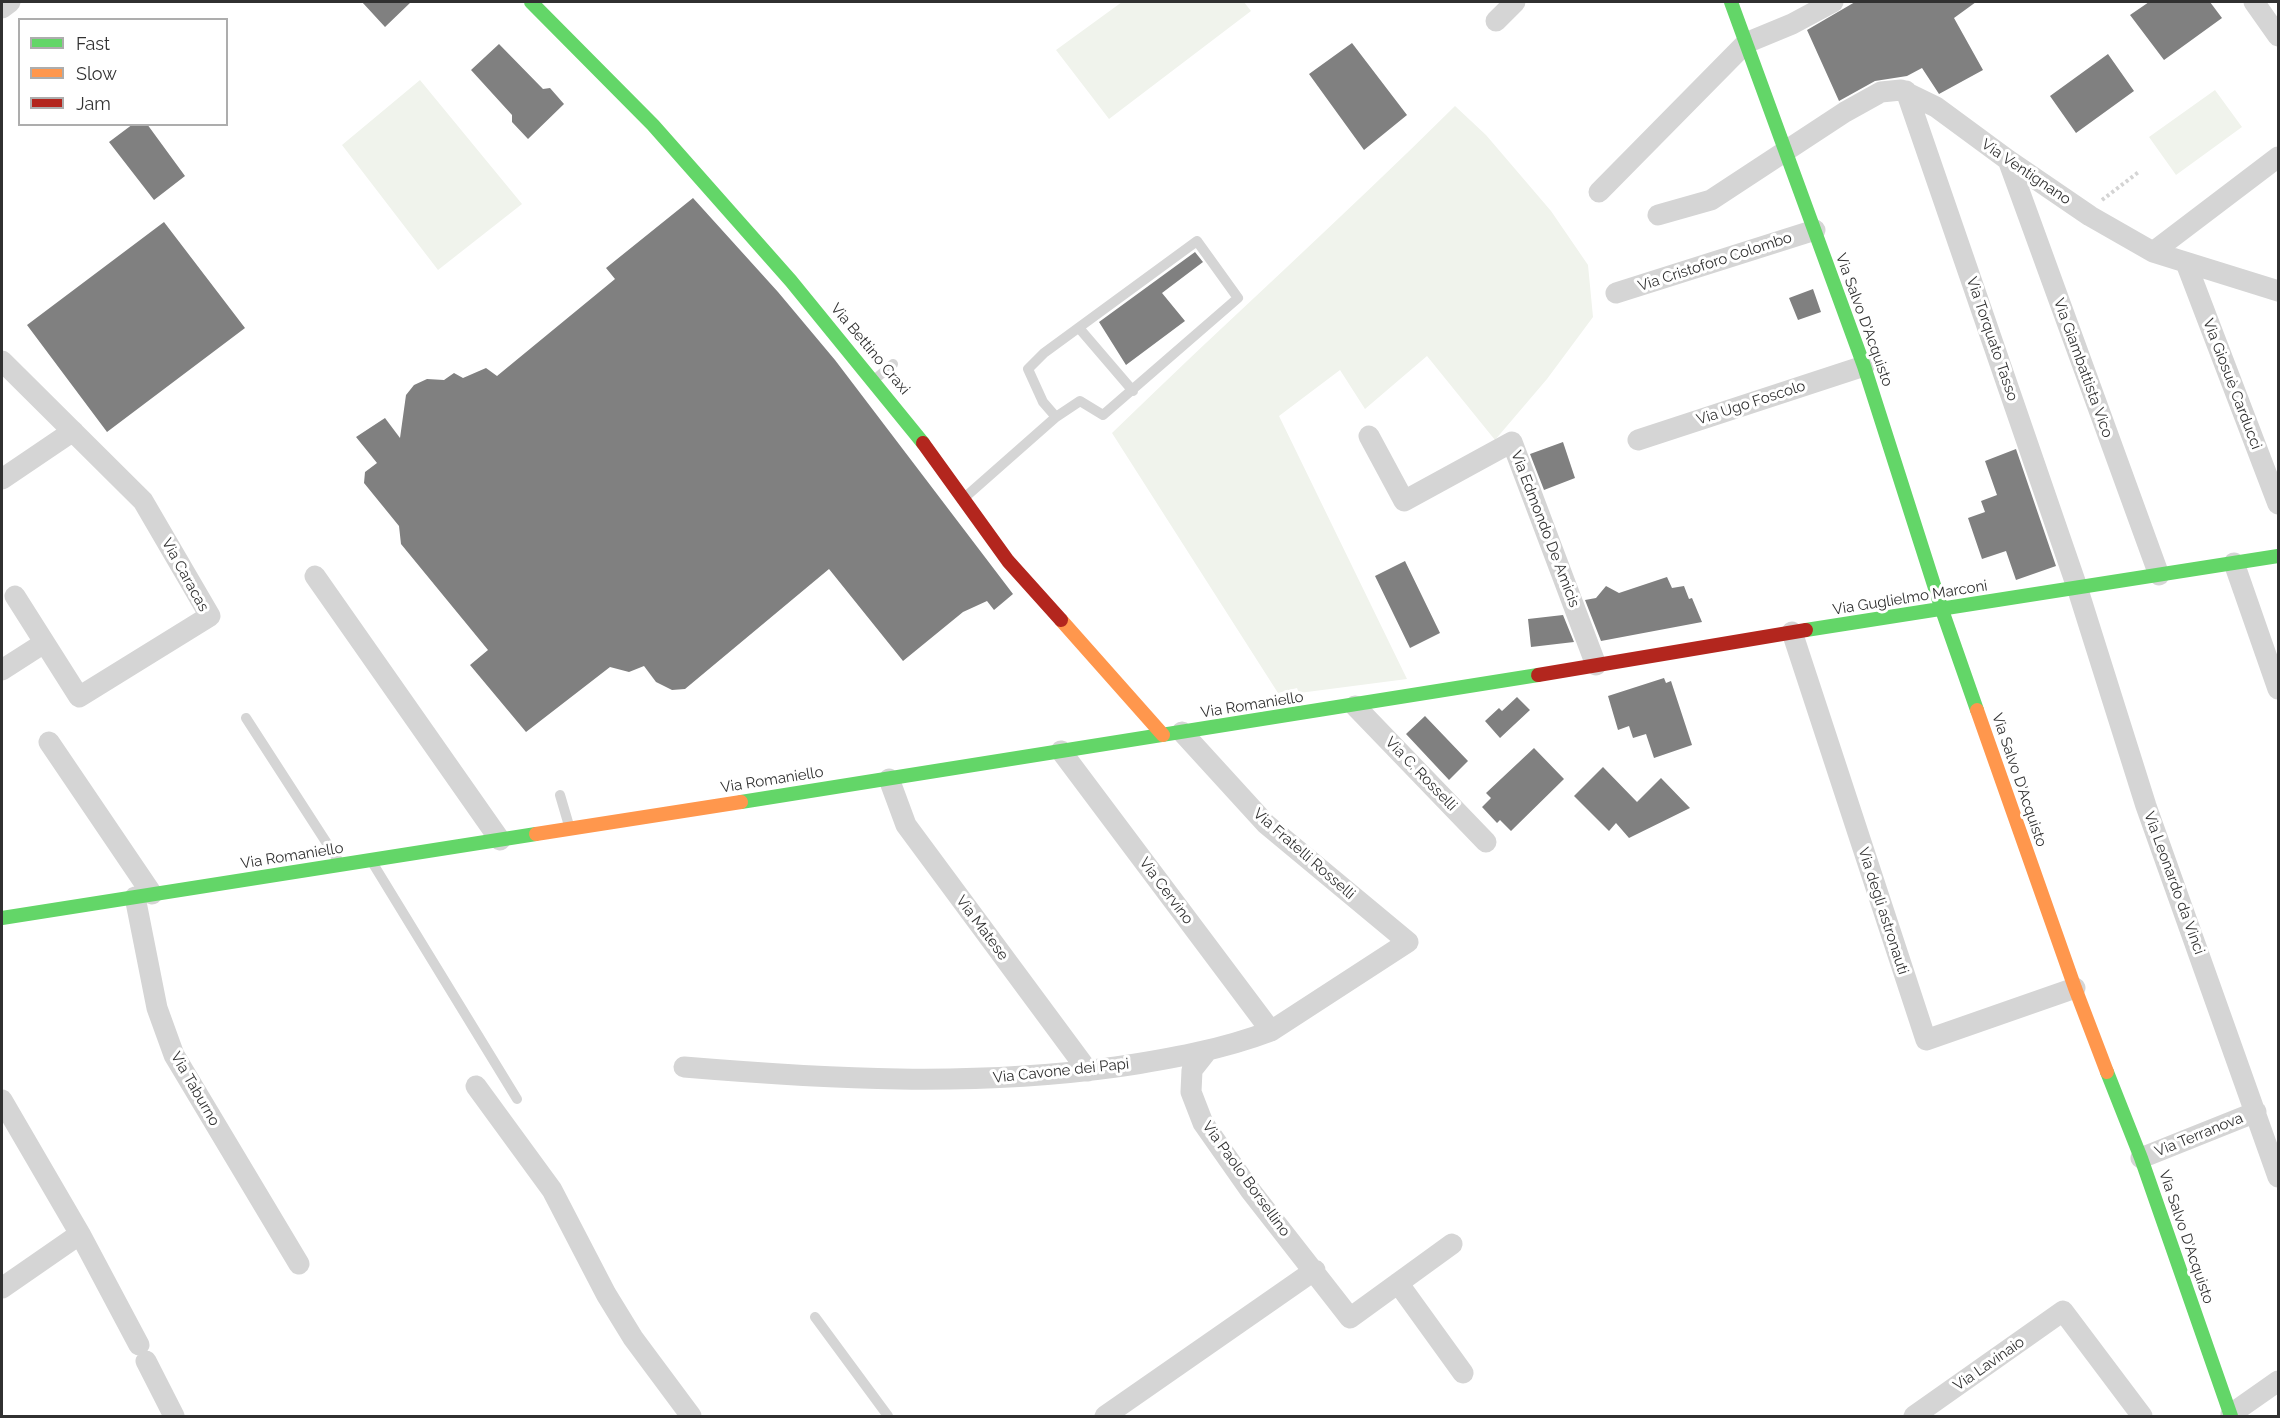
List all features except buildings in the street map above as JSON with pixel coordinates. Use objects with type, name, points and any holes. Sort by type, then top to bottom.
[{"type":"street","points":[[2,8],[10,2]]},
{"type":"street","name":"Via Bettino Craxi","points":[[531,2],[663,131],[791,280],[911,426],[1008,561],[1173,734]]},
{"type":"street","points":[[1496,21],[1515,2]]},
{"type":"street","name":"Via Salvo D'Acquisto","points":[[1731,2],[1864,366],[1942,610],[2075,988],[2141,1158],[2231,1415]]},
{"type":"street","points":[[1599,192],[1746,43],[1792,24],[1833,2]]},
{"type":"street","points":[[2254,2],[2278,36]]},
{"type":"street","points":[[1658,215],[1711,200],[1845,111],[1881,92],[1906,91]]},
{"type":"street","name":"Via Ventignano","points":[[1906,91],[1936,108],[2090,216],[2153,252],[2278,291]]},
{"type":"street","name":"Via Torquato Tasso","points":[[1906,91],[2078,587]]},
{"type":"street","points":[[2153,252],[2278,157]]},
{"type":"street","name":"Via Giambattista Vico","points":[[2008,160],[2159,575]]},
{"type":"street","name":"Via Cristoforo Colombo","points":[[1616,293],[1815,230]]},
{"type":"street","name":"Via Giosuè Carducci","points":[[2186,263],[2278,504]]},
{"type":"street","name":"Via Caracas","points":[[2,361],[144,501],[210,615],[79,697],[15,596]]},
{"type":"street","name":"Via Ugo Foscolo","points":[[1638,440],[1864,366]]},
{"type":"street","points":[[2,479],[73,431]]},
{"type":"street","name":"Via Edmondo De Amicis","points":[[1369,436],[1404,501],[1512,442],[1596,665]]},
{"type":"street","name":"Via Guglielmo Marconi","points":[[1546,673],[2278,556]]},
{"type":"street","points":[[2234,563],[2278,689]]},
{"type":"street","points":[[315,576],[500,840]]},
{"type":"street","name":"Via Leonardo da Vinci","points":[[2078,587],[2146,806],[2256,1112],[2271,1129],[2278,1177]]},
{"type":"street","name":"Via degli astronauti","points":[[1792,632],[1926,1040],[2075,988]]},
{"type":"street","points":[[2,670],[44,643]]},
{"type":"street","name":"Via Romaniello","points":[[2,918],[1355,706],[1546,673]]},
{"type":"street","name":"Via C. Rosselli","points":[[1355,706],[1486,842]]},
{"type":"street","name":"Via Fratelli Rosselli","points":[[1173,734],[1266,824],[1408,942]]},
{"type":"street","points":[[49,742],[143,896]]},
{"type":"street","name":"Via Cervino","points":[[1061,751],[1271,1031]]},
{"type":"street","name":"Via Matese","points":[[889,779],[906,825],[1088,1071]]},
{"type":"street","name":"Via Taburno","points":[[143,896],[157,1008],[174,1055],[299,1264]]},
{"type":"street","name":"Via Cavone dei Papi","points":[[684,1066],[901,1081],[963,1081],[1088,1071],[1207,1051],[1271,1031],[1408,942]]},
{"type":"street","name":"Via Paolo Borsellino","points":[[1207,1051],[1192,1070],[1191,1092],[1203,1123],[1250,1190],[1315,1270],[1350,1318],[1452,1244]]},
{"type":"street","points":[[476,1086],[552,1190],[606,1294],[633,1338],[691,1416]]},
{"type":"street","points":[[4,1111],[80,1234],[174,1416]]},
{"type":"street","name":"Via Terranova","points":[[2141,1158],[2256,1112]]},
{"type":"street","points":[[2,1288],[80,1234]]},
{"type":"street","points":[[1105,1416],[1315,1270]]},
{"type":"street","points":[[1398,1283],[1463,1373]]},
{"type":"street","name":"Via Lavinaio","points":[[1914,1416],[2063,1311],[2142,1416]]},
{"type":"street","points":[[2231,1415],[2278,1381]]},
{"type":"lane","points":[[963,499],[1056,417],[1080,401],[1103,415],[1133,392],[1238,298],[1197,241],[1044,353],[1028,369],[1043,402],[1056,417]]},
{"type":"lane","points":[[1078,328],[1133,392]]},
{"type":"lane","points":[[874,380],[893,364]]},
{"type":"lane","points":[[246,718],[341,865]]},
{"type":"lane","points":[[560,795],[570,829]]},
{"type":"lane","points":[[371,860],[518,1100]]},
{"type":"lane","points":[[815,1317],[888,1416]]},
{"type":"path","points":[[2093,206],[2140,171]]},
{"type":"shaded area","points":[[1122,2],[1244,2],[1251,11],[1109,119],[1056,50]]},
{"type":"shaded area","points":[[420,80],[522,204],[438,270],[342,145]]},
{"type":"shaded area","points":[[2215,90],[2242,127],[2176,175],[2149,137]]},
{"type":"shaded area","points":[[1455,106],[1486,135],[1551,211],[1588,265],[1593,317],[1547,379],[1495,440],[1427,356],[1365,409],[1340,370],[1279,416],[1407,679],[1299,693],[1297,688],[1278,693],[1112,433]]},
{"type":"traffic: fast","points":[[531,2],[653,125],[791,281],[923,443]]},
{"type":"traffic: fast","points":[[1731,2],[1864,366],[1942,610],[1977,710]]},
{"type":"traffic: fast","points":[[1806,630],[2278,556]]},
{"type":"traffic: fast","points":[[741,802],[1538,675]]},
{"type":"traffic: fast","points":[[2,918],[536,834]]},
{"type":"traffic: fast","points":[[2107,1072],[2141,1158],[2231,1416]]},
{"type":"traffic: slow","points":[[1061,620],[1163,735]]},
{"type":"traffic: slow","points":[[1977,710],[2107,1072]]},
{"type":"traffic: slow","points":[[536,834],[741,802]]},
{"type":"traffic: jam","points":[[923,443],[1008,561],[1061,620]]},
{"type":"traffic: jam","points":[[1538,675],[1806,630]]}]
